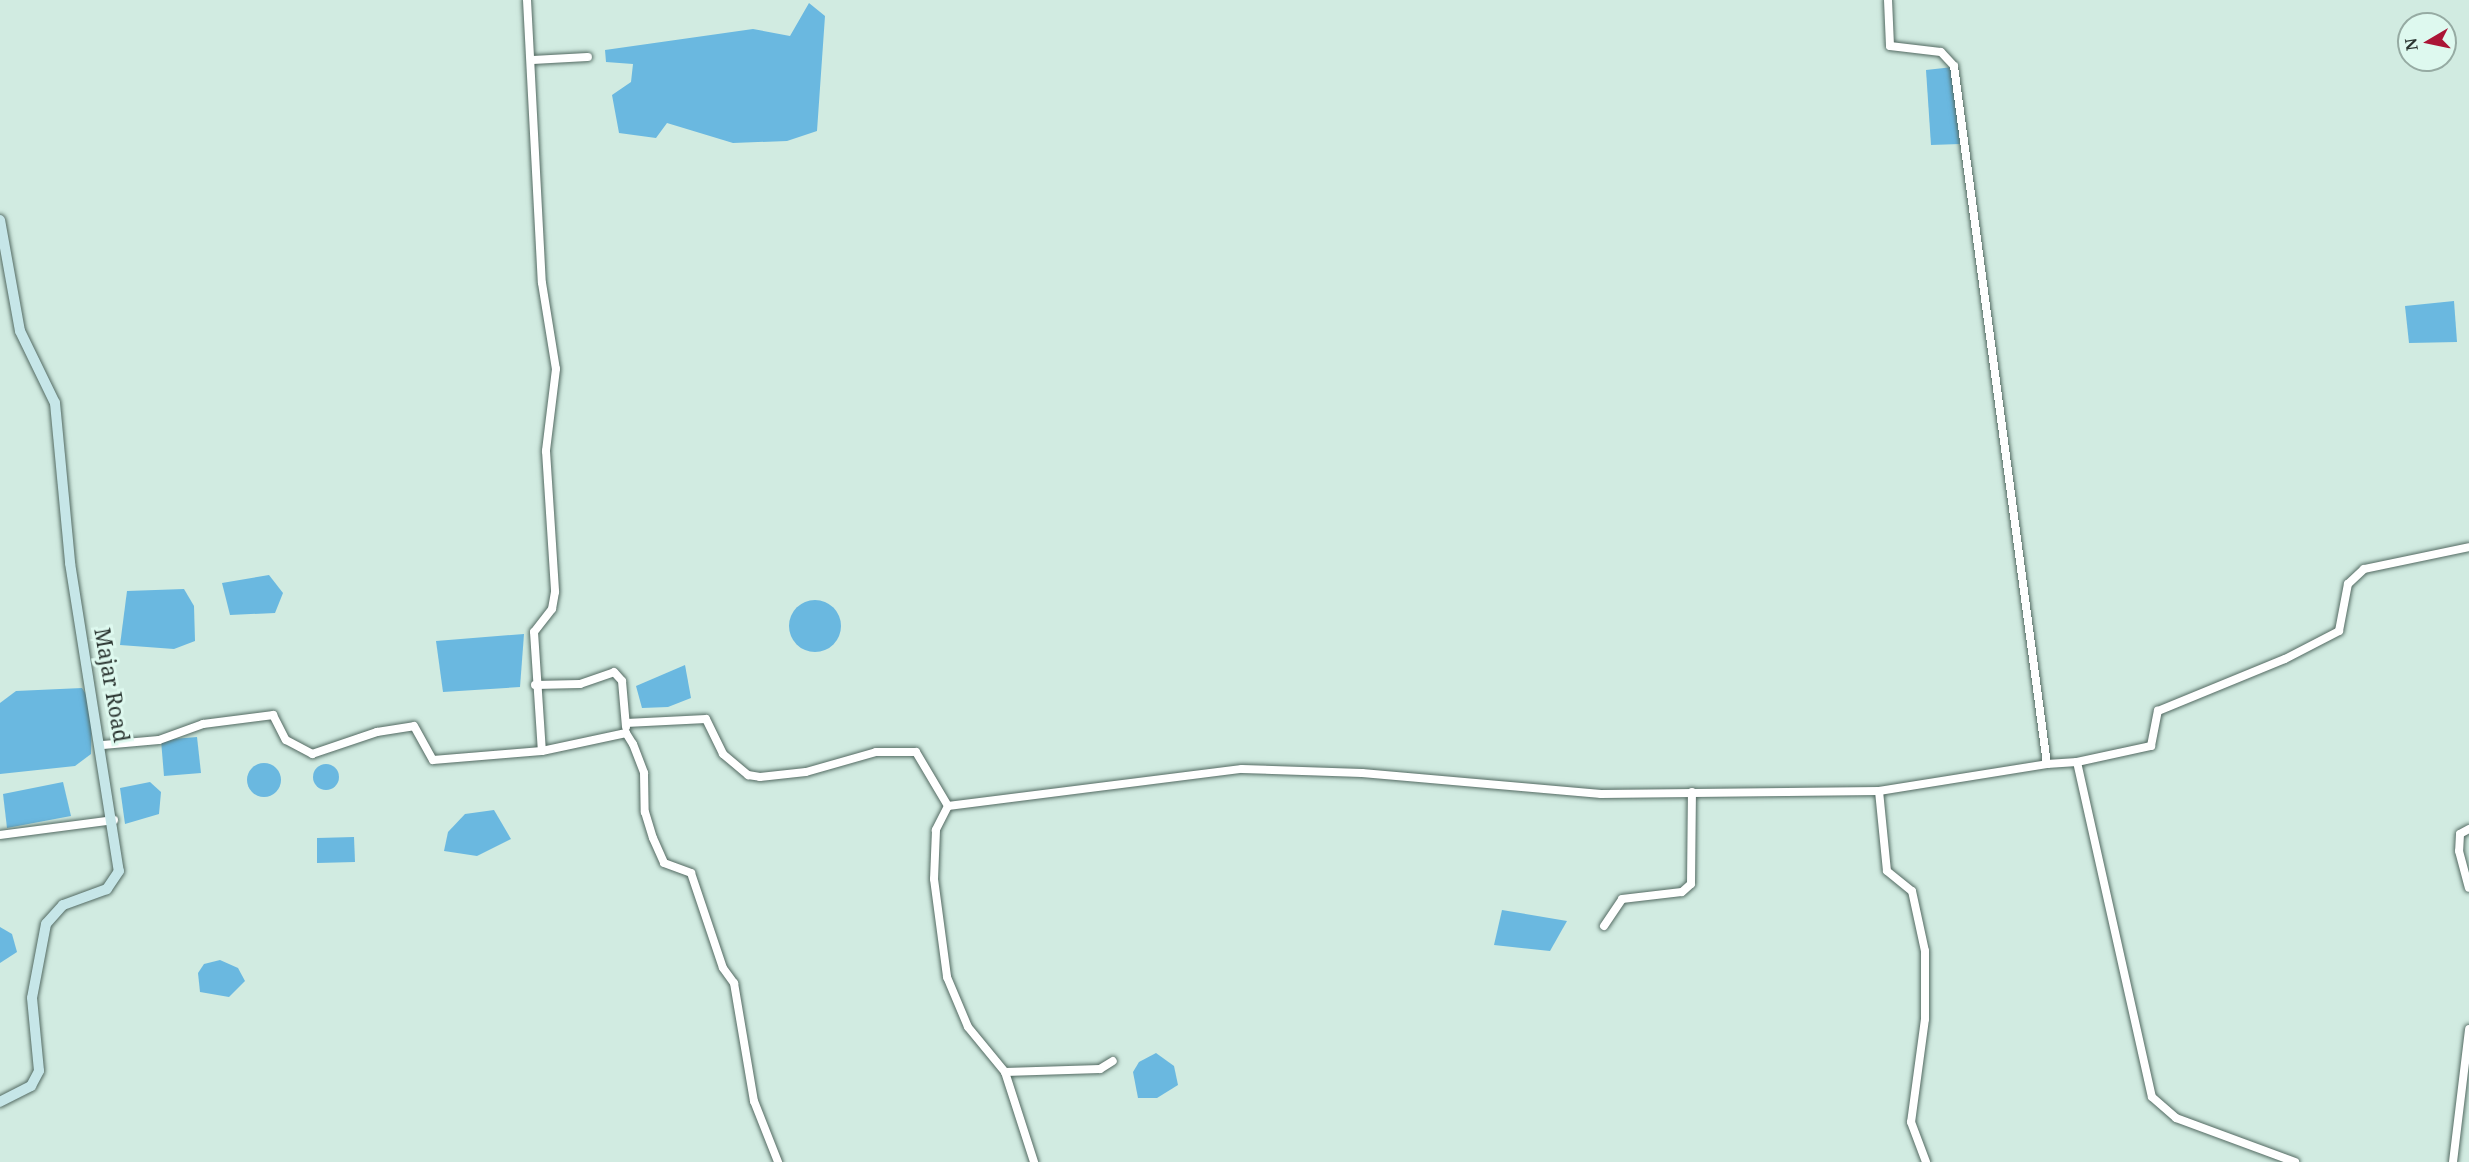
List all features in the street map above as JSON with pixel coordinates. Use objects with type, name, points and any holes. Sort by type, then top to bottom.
[{"type":"main road","name":"Majar Road","points":[[0,220],[20,331],[55,403],[70,564],[103,745],[114,820],[116,880],[63,905],[46,924],[32,998],[36,1080],[0,1102]]},
{"type":"street","points":[[527,0],[532,60],[542,283],[556,369],[546,451],[555,592],[552,609],[534,632],[535,685],[542,751]]},
{"type":"street","points":[[1887,0],[1890,46],[1941,52],[1954,66],[2047,764]]},
{"type":"street","points":[[532,60],[588,57]]},
{"type":"street","points":[[948,806],[1242,770],[1362,773],[1601,794],[1879,791],[2047,764],[2078,762],[2151,747],[2158,711],[2339,631],[2348,584],[2364,569],[2469,548]]},
{"type":"street","points":[[535,685],[580,684],[614,672],[622,681],[626,733],[643,766],[645,812],[653,838],[664,863],[691,873],[723,969],[734,983],[742,1008],[754,1101],[778,1162]]},
{"type":"street","points":[[103,745],[159,740],[203,724],[273,715],[286,740],[312,754],[377,732],[414,726],[433,760],[542,751],[626,733]]},
{"type":"street","points":[[626,723],[706,719],[723,754],[748,775],[760,777],[806,772],[876,752],[916,752],[948,806]]},
{"type":"street","points":[[2078,762],[2155,1102],[2176,1118],[2295,1162]]},
{"type":"street","points":[[1879,791],[1887,871],[1912,891],[1925,951],[1925,1019],[1911,1122],[1926,1162]]},
{"type":"street","points":[[1604,926],[1622,899],[1682,892],[1691,884],[1692,792]]},
{"type":"street","points":[[948,806],[936,830],[934,879],[947,977],[968,1027],[1005,1072],[1034,1162]]},
{"type":"street","points":[[0,835],[114,820]]},
{"type":"street","points":[[2469,829],[2460,834],[2459,851],[2469,888]]},
{"type":"street","points":[[2453,1162],[2469,1029]]},
{"type":"street","points":[[1005,1072],[1100,1069],[1113,1061]]},
{"type":"water","points":[[809,3],[825,16],[817,131],[787,141],[733,143],[667,123],[656,138],[619,133],[612,95],[631,82],[633,64],[606,62],[605,50],[753,29],[790,36]]},
{"type":"water","points":[[1953,67],[1960,144],[1931,145],[1926,70]]},
{"type":"water","points":[[2454,301],[2457,342],[2409,343],[2405,306]]},
{"type":"water","points":[[269,575],[283,593],[275,613],[230,615],[222,583]]},
{"type":"water","points":[[184,589],[194,606],[195,641],[174,649],[120,645],[127,591]]},
{"type":"water","points":[[815,600],[825,602],[833,608],[839,616],[841,626],[839,636],[833,644],[825,650],[815,652],[805,650],[797,644],[791,636],[789,626],[791,616],[797,608],[805,602]]},
{"type":"water","points":[[524,634],[520,687],[443,692],[436,641]]},
{"type":"water","points":[[685,665],[691,698],[668,707],[642,708],[636,686]]},
{"type":"water","points":[[82,688],[92,704],[91,754],[75,766],[0,774],[0,703],[16,691]]},
{"type":"water","points":[[197,737],[201,773],[164,776],[161,740]]},
{"type":"water","points":[[264,763],[276,768],[281,780],[276,792],[264,797],[252,792],[247,780],[252,768]]},
{"type":"water","points":[[326,764],[335,768],[339,777],[335,786],[326,790],[317,786],[313,777],[317,768]]},
{"type":"water","points":[[63,782],[71,816],[7,828],[3,794]]},
{"type":"water","points":[[150,782],[161,792],[159,814],[125,824],[120,788]]},
{"type":"water","points":[[494,810],[511,839],[477,856],[444,851],[448,832],[465,814]]},
{"type":"water","points":[[354,837],[355,862],[317,863],[317,838]]},
{"type":"water","points":[[1502,910],[1567,921],[1550,951],[1494,945]]},
{"type":"water","points":[[0,927],[12,934],[17,952],[0,963]]},
{"type":"water","points":[[220,960],[238,968],[245,981],[229,997],[200,992],[198,973],[204,964]]},
{"type":"water","points":[[1156,1053],[1174,1066],[1178,1085],[1157,1098],[1138,1098],[1133,1072],[1139,1062]]}]
